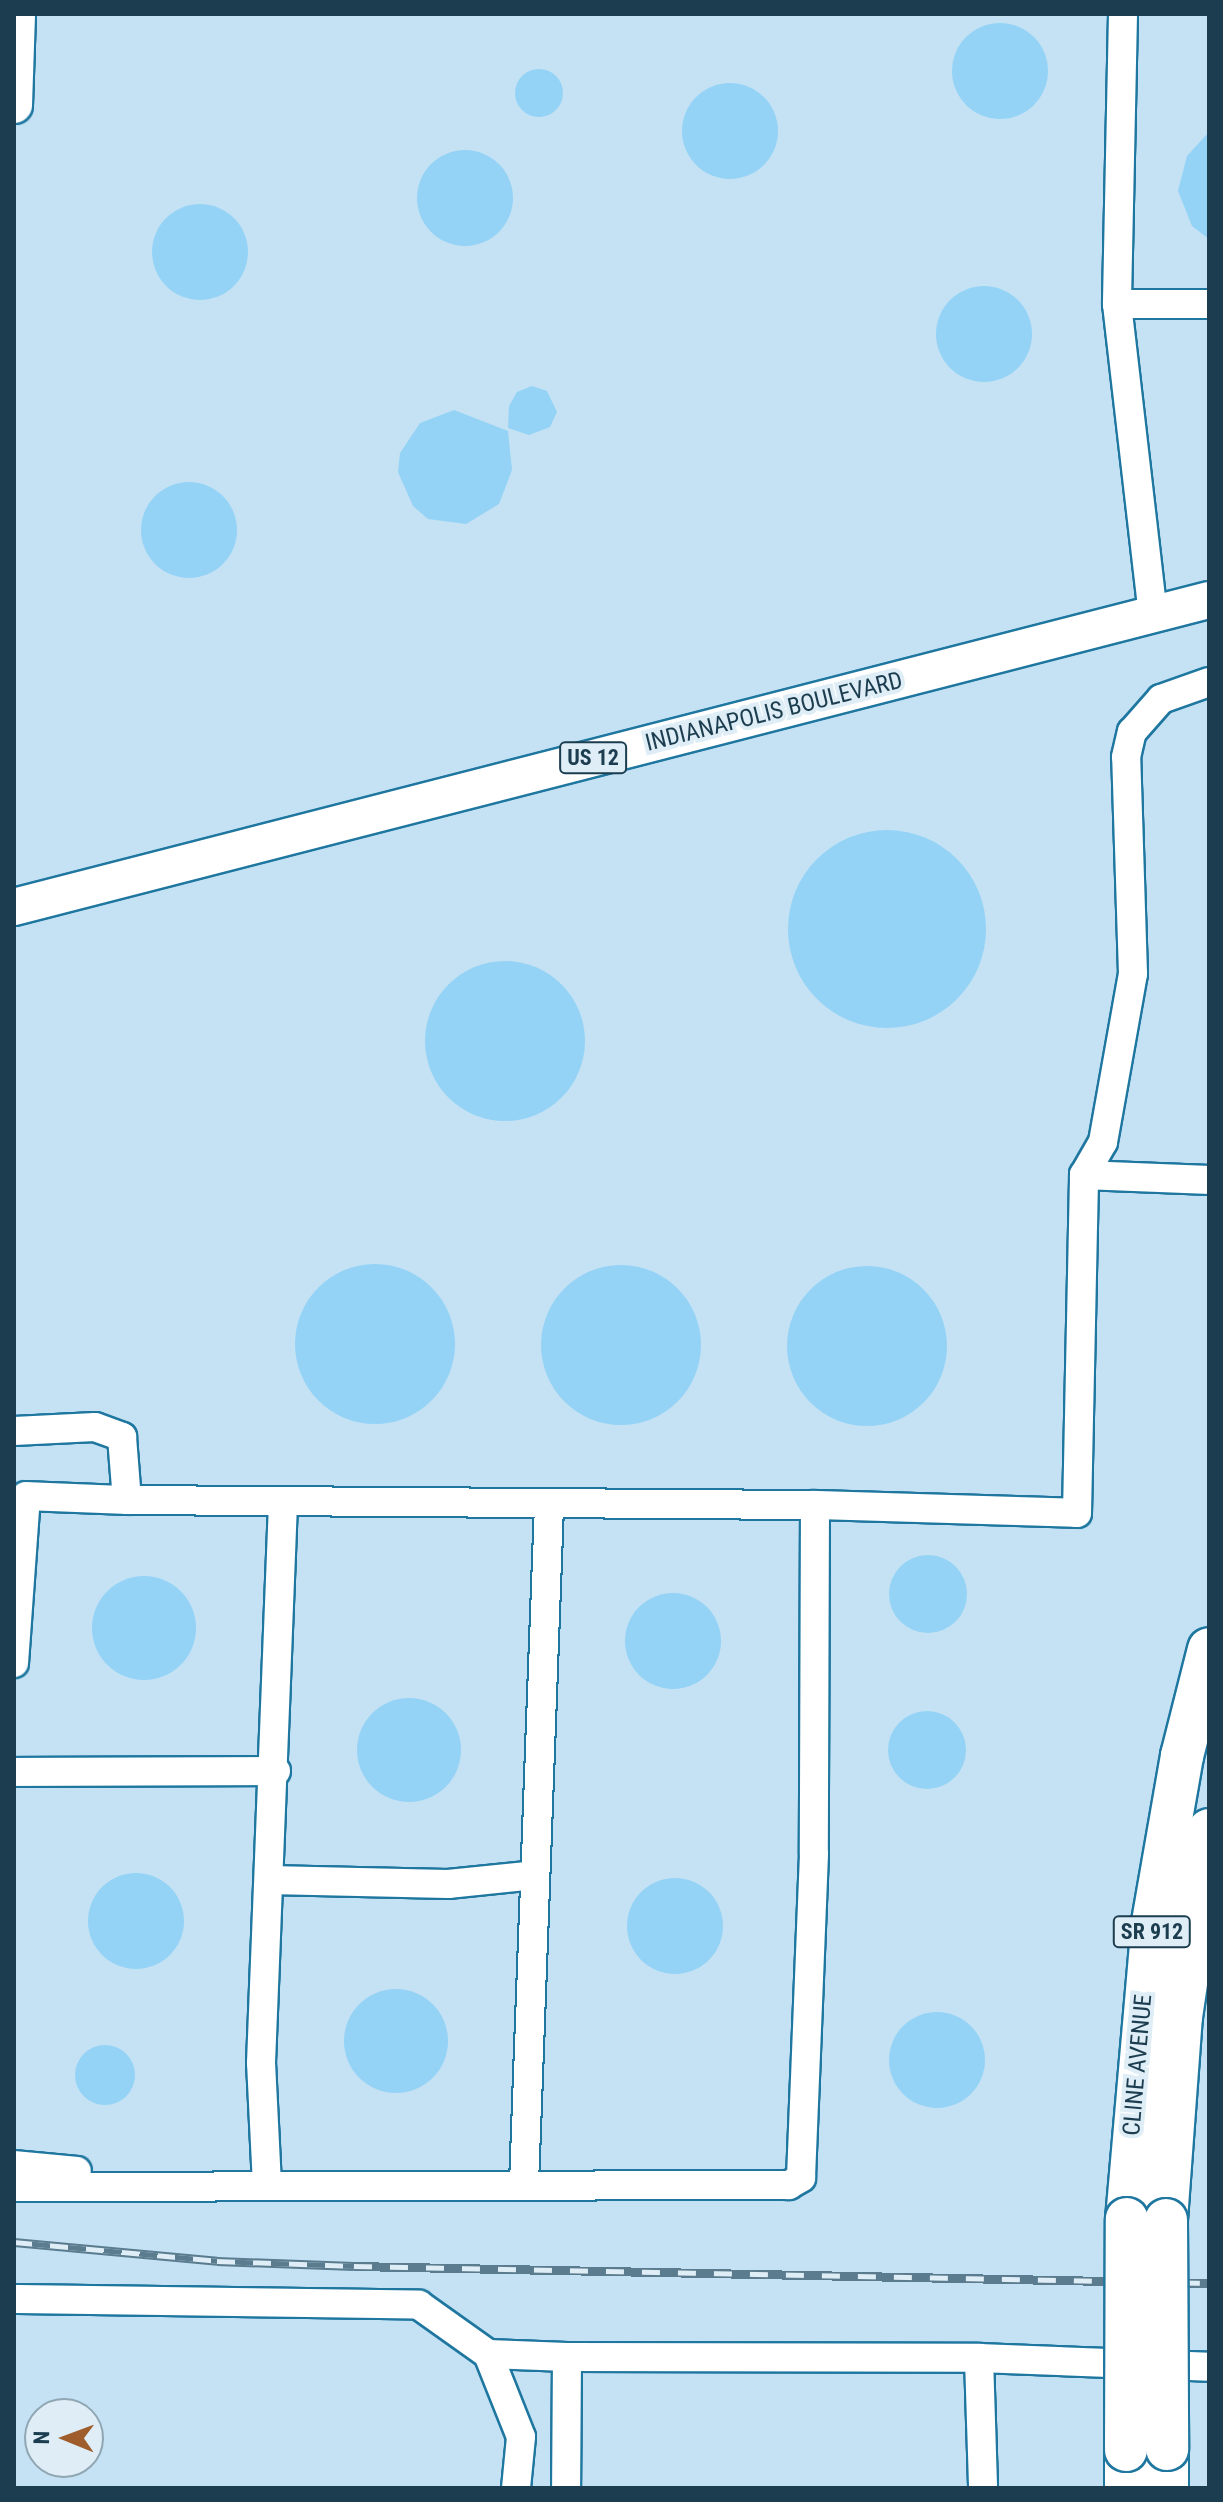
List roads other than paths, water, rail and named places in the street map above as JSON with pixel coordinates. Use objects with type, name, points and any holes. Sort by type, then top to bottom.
[{"type":"highway","name":"CLINE AVENUE","points":[[1126,2469],[1146,2219],[1153,1922],[1182,1756],[1209,1649]]},
{"type":"highway","name":"CLINE AVENUE","points":[[1167,2469],[1146,2219],[1209,1830]]},
{"type":"main road","points":[[14,105],[17,14]]},
{"type":"main road","name":"INDIANAPOLIS BOULEVARD","points":[[14,907],[1209,600]]},
{"type":"lane","points":[[1123,14],[1117,304],[1153,614]]},
{"type":"lane","points":[[1117,304],[1209,304]]},
{"type":"lane","points":[[14,1663],[26,1496],[283,1503],[815,1505],[1077,1513],[1084,1175],[1103,1142],[1133,974],[1126,757],[1132,732],[1161,699],[1209,682]]},
{"type":"lane","points":[[1084,1175],[1209,1180]]},
{"type":"lane","points":[[14,1431],[95,1427],[122,1437],[127,1500]]},
{"type":"lane","points":[[267,2185],[261,2063],[276,1771],[283,1503]]},
{"type":"lane","points":[[524,2184],[549,1504]]},
{"type":"lane","points":[[14,2187],[789,2185],[801,2178],[814,1854],[815,1505]]},
{"type":"lane","points":[[14,1772],[276,1771]]},
{"type":"lane","points":[[269,1880],[419,1884],[535,1875]]},
{"type":"lane","points":[[14,2165],[200,2172],[234,2185]]},
{"type":"lane","points":[[14,2299],[419,2305],[488,2354],[521,2437],[516,2488]]},
{"type":"lane","points":[[488,2354],[979,2358],[1209,2367]]},
{"type":"lane","points":[[566,2488],[567,2357]]},
{"type":"lane","points":[[979,2358],[983,2488]]},
{"type":"railway","points":[[14,2242],[217,2261],[354,2266],[1209,2283]]}]
